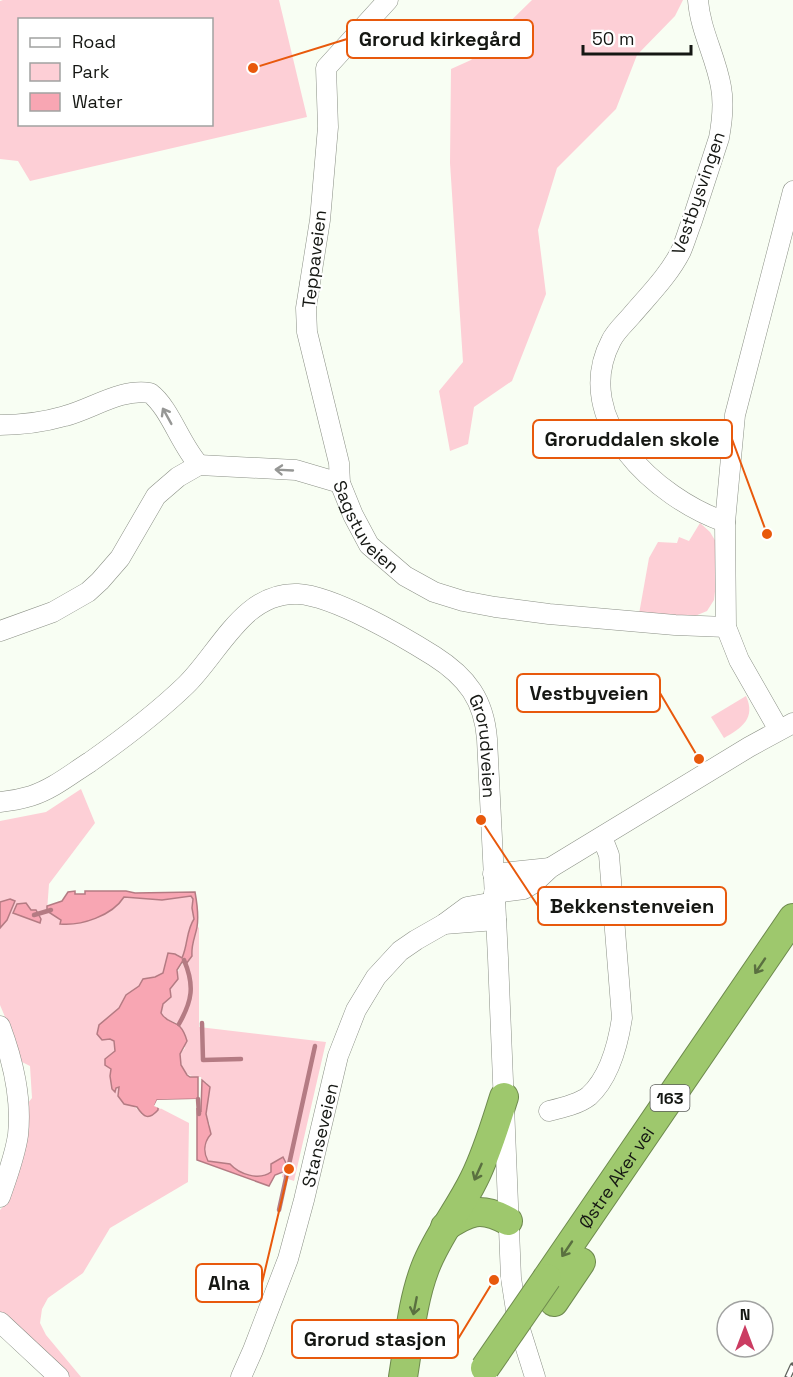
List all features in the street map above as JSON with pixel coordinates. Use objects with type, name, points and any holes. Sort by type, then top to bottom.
[{"type":"highway","name":"Østre Aker vei","points":[[550,1290],[793,918]]},
{"type":"highway","name":"Østre Aker vei","points":[[489,1374],[793,952]]},
{"type":"highway","points":[[403,1377],[423,1271],[474,1181],[504,1097]]},
{"type":"highway","points":[[446,1228],[471,1213],[487,1211],[508,1221]]},
{"type":"street","name":"Teppaveien","points":[[340,483],[339,464],[312,359],[306,308],[320,220],[328,127],[326,68],[388,0]]},
{"type":"street","name":"Vestbysvingen","points":[[698,0],[699,15],[722,88],[722,120],[719,138],[681,251],[656,288],[612,338],[602,359],[600,391],[603,412],[617,440],[630,457],[679,500],[701,514],[724,522]]},
{"type":"street","points":[[549,1111],[569,1106],[588,1096],[605,1072],[613,1056],[619,1035],[622,1018],[609,855],[602,837],[749,747],[786,727],[739,660],[726,627],[724,522],[735,416],[793,191]]},
{"type":"street","points":[[0,425],[65,416],[133,392],[150,393],[162,406],[183,444],[199,465],[178,477],[156,496],[120,558],[94,586],[73,602],[53,612],[0,631]]},
{"type":"street","name":"Sagstuveien","points":[[199,465],[296,470],[340,483],[369,545],[405,576],[434,592],[495,607],[549,614],[726,627]]},
{"type":"street","name":"Grorudveien","points":[[0,802],[31,796],[49,789],[133,732],[188,683],[238,623],[262,603],[283,595],[306,595],[348,609],[419,646],[447,664],[469,686],[481,705],[486,727],[513,1299],[521,1334],[536,1377]]},
{"type":"street","name":"Stanseveien","points":[[241,1377],[293,1243],[338,1056],[348,1025],[365,993],[387,963],[416,940],[550,868],[602,837]]},
{"type":"street","points":[[0,1026],[14,1069],[18,1124],[15,1145],[0,1197]]},
{"type":"street","points":[[0,1322],[59,1377]]},
{"type":"green space","points":[[279,0],[307,117],[30,181],[18,161],[0,159],[0,1]]},
{"type":"green space","points":[[532,0],[683,0],[675,16],[637,55],[616,109],[557,168],[538,230],[546,294],[512,381],[474,407],[468,444],[450,451],[439,391],[463,362],[450,163],[451,69],[471,60]]},
{"type":"green space","points":[[700,523],[710,532],[716,542],[714,600],[707,611],[695,616],[639,614],[649,558],[658,542],[677,543],[679,537],[689,541]]},
{"type":"green space","points":[[746,696],[749,710],[745,722],[724,738],[711,717]]},
{"type":"green space","points":[[81,789],[95,823],[49,884],[47,911],[62,920],[61,924],[124,897],[162,900],[190,896],[193,899],[194,919],[189,928],[182,959],[177,954],[168,953],[163,973],[143,979],[139,986],[126,995],[120,1008],[99,1025],[97,1033],[114,1041],[115,1051],[105,1059],[111,1069],[115,1088],[119,1087],[118,1096],[142,1115],[158,1107],[189,1123],[188,1182],[110,1228],[83,1273],[48,1298],[42,1309],[40,1323],[46,1335],[81,1377],[70,1377],[0,1316],[0,1210],[9,1200],[23,1109],[32,1098],[30,1066],[16,1059],[8,1024],[0,1005],[0,821],[46,812]]},
{"type":"green space","points":[[197,926],[199,928],[199,1027],[326,1042],[294,1181],[282,1177],[283,1172],[263,1176],[250,1175],[237,1170],[230,1164],[208,1162],[205,1156],[205,1140],[210,1125],[206,1114],[209,1097],[207,1083],[201,1077],[191,1076],[183,1069],[180,1054],[185,1048],[179,1024],[164,1018],[161,1013],[163,1004],[171,997],[170,989],[180,967],[192,956],[191,946]]},
{"type":"water","points":[[75,891],[75,894],[85,894],[85,891],[195,892],[198,918],[192,956],[186,964],[182,962],[177,970],[178,979],[170,989],[171,997],[163,1004],[161,1013],[167,1020],[178,1025],[184,1033],[187,1041],[180,1054],[181,1065],[187,1075],[198,1077],[198,1099],[157,1100],[155,1105],[158,1110],[149,1116],[142,1114],[137,1107],[124,1104],[118,1096],[119,1087],[115,1092],[112,1089],[111,1069],[105,1065],[105,1059],[115,1051],[114,1041],[102,1040],[97,1034],[99,1025],[119,1008],[126,995],[139,986],[143,979],[163,973],[168,953],[182,958],[194,919],[193,899],[191,896],[162,900],[124,897],[112,910],[95,918],[77,923],[60,924],[61,920],[47,911],[47,906],[62,901],[68,892]]},
{"type":"water","points":[[10,899],[15,901],[7,920],[0,928],[0,902]]},
{"type":"water","points":[[26,903],[31,910],[36,910],[41,919],[40,923],[13,913],[17,904]]},
{"type":"water","points":[[202,1080],[210,1087],[206,1114],[211,1134],[205,1147],[208,1161],[230,1164],[244,1173],[261,1176],[271,1172],[271,1164],[283,1157],[286,1163],[283,1172],[275,1175],[269,1186],[197,1160],[197,1109],[201,1111]]},
{"type":"pier","points":[[197,1099],[197,1102],[159,1103],[161,1109],[154,1106],[157,1100]]},
{"type":"waterway","points":[[34,915],[51,910]]},
{"type":"waterway","points":[[179,1024],[187,1008],[191,986],[184,960]]},
{"type":"waterway","points":[[202,1023],[203,1060],[241,1059]]},
{"type":"waterway","points":[[279,1210],[315,1046]]},
{"type":"waterway","points":[[198,1099],[199,1114]]},
{"type":"railway","points":[[788,1377],[793,1366]]},
{"type":"place","name":"Grorud kirkegård","points":[[253,68]]},
{"type":"place","name":"Groruddalen skole","points":[[767,534]]},
{"type":"place","name":"Vestbyveien","points":[[699,759]]},
{"type":"place","name":"Bekkenstenveien","points":[[481,820]]},
{"type":"place","name":"Alna","points":[[289,1169]]},
{"type":"place","name":"Grorud stasjon","points":[[494,1280]]}]
